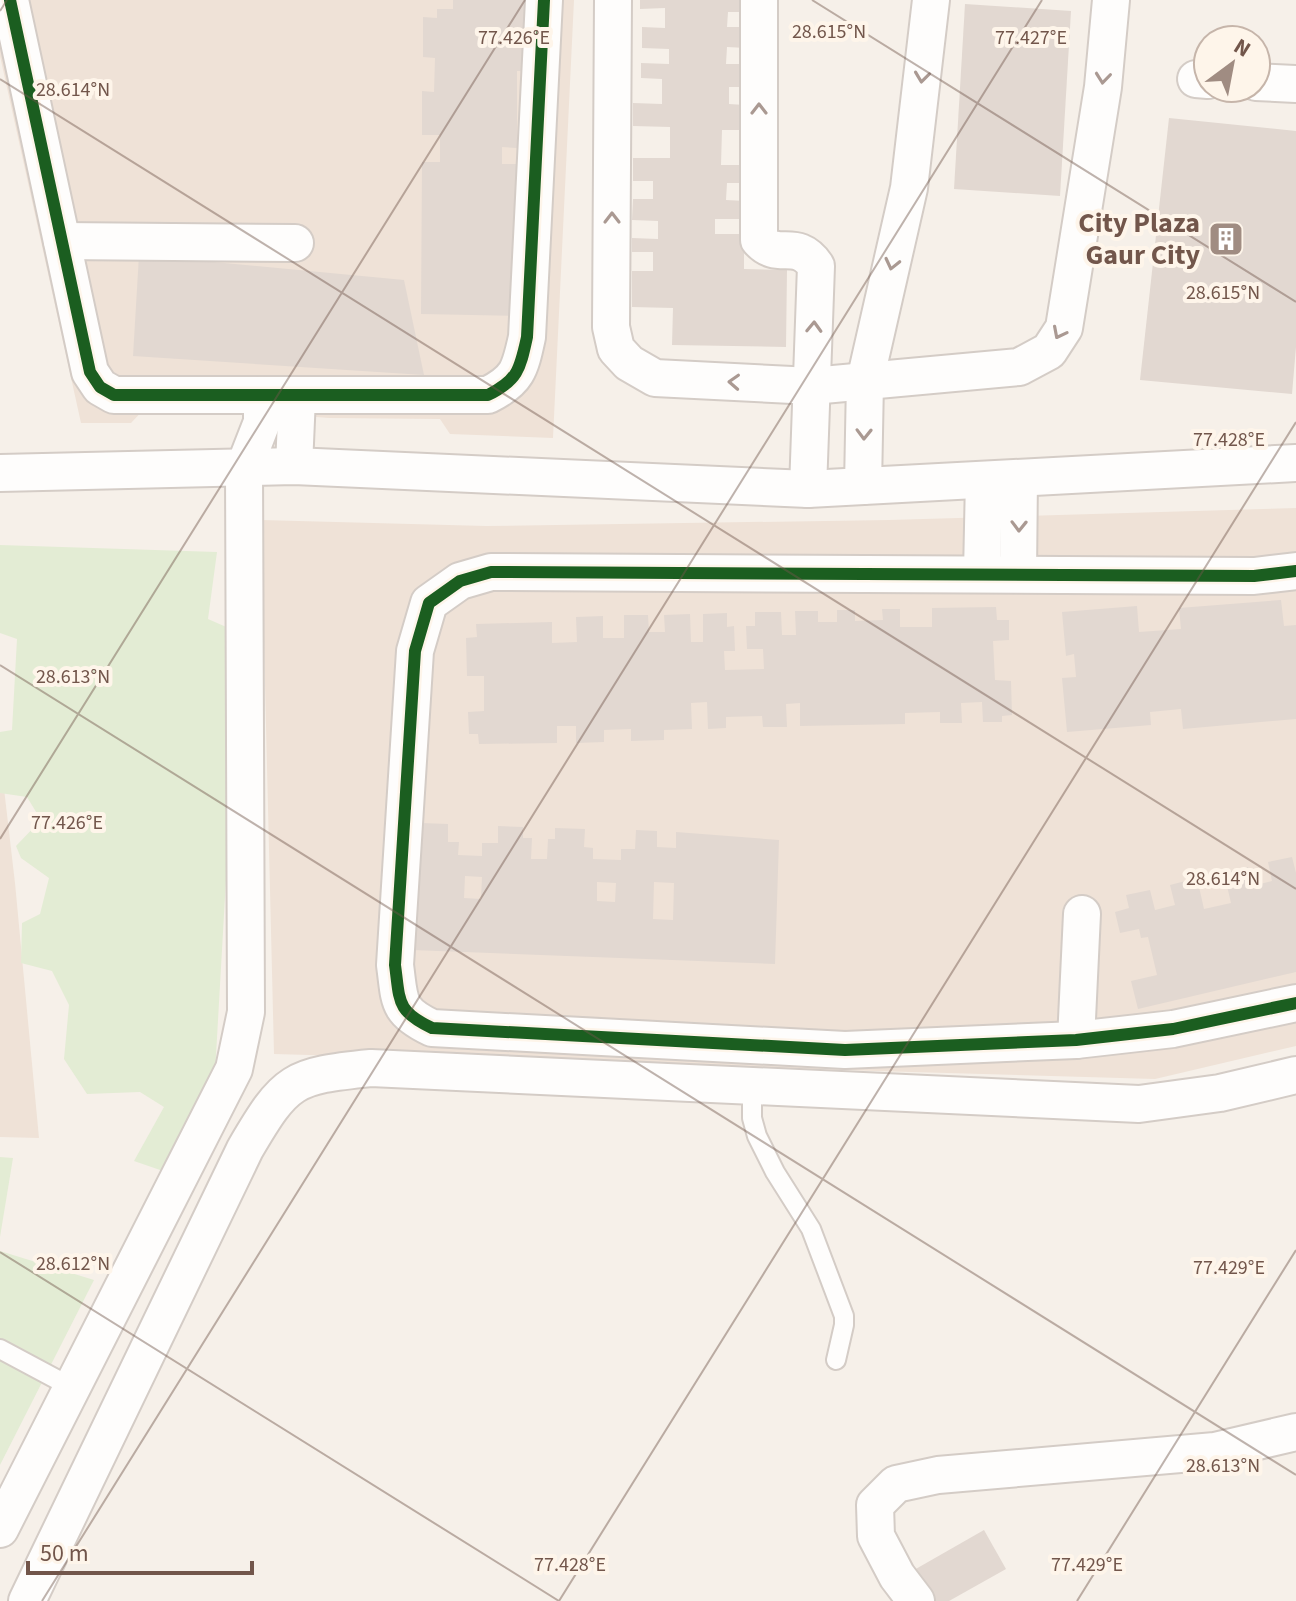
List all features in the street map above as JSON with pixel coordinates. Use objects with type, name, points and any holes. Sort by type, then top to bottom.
[{"type":"street","points":[[10,0],[90,372],[100,387],[114,395],[297,397],[488,395],[509,385],[520,367],[527,337],[544,0]]},
{"type":"street","points":[[613,0],[611,327],[616,349],[629,363],[655,378],[812,386],[1019,367],[1049,351],[1064,328],[1103,87],[1111,0]]},
{"type":"street","points":[[759,0],[759,240],[777,251],[794,249],[808,254],[816,266],[808,489]]},
{"type":"street","points":[[863,486],[865,381],[909,188],[931,0]]},
{"type":"street","points":[[1272,83],[1296,84]]},
{"type":"street","points":[[62,241],[295,243]]},
{"type":"street","points":[[0,1529],[234,1069],[246,1012],[244,468],[262,422],[262,396]]},
{"type":"street","points":[[294,466],[297,397]]},
{"type":"street","points":[[0,473],[294,466],[808,489],[1296,463]]},
{"type":"street","points":[[982,574],[1001,479]]},
{"type":"street","points":[[1001,479],[1018,574]]},
{"type":"street","points":[[1296,571],[1254,576],[491,572],[460,581],[429,603],[415,651],[395,965],[399,997],[409,1017],[432,1028],[845,1050],[1076,1040],[1173,1029],[1296,1003]]},
{"type":"street","points":[[1076,1040],[1082,914]]},
{"type":"street","points":[[27,1601],[245,1149],[268,1109],[288,1088],[307,1078],[371,1068],[1139,1104],[1220,1093],[1296,1075]]},
{"type":"street","points":[[916,1601],[897,1576],[876,1536],[875,1505],[896,1484],[938,1475],[1215,1451],[1296,1432]]},
{"type":"lane","points":[[752,1086],[752,1118],[757,1136],[775,1172],[811,1229],[844,1316],[836,1360]]},
{"type":"lane","points":[[0,1349],[73,1388]]},
{"type":"shaded area","points":[[0,0],[574,0],[553,438],[450,434],[440,419],[329,418],[149,404],[131,423],[81,423],[0,56]]},
{"type":"shaded area","points":[[1296,508],[1296,1046],[1155,1079],[274,1054],[261,520],[486,526],[889,520]]},
{"type":"shaded area","points":[[0,754],[15,883],[39,1138],[0,1137]]},
{"type":"green space","points":[[0,545],[217,552],[208,619],[240,633],[215,1073],[163,1171],[134,1161],[164,1107],[140,1092],[87,1094],[64,1059],[69,1005],[52,971],[21,963],[22,923],[40,914],[49,878],[21,858],[16,846],[41,820],[27,797],[0,793],[0,732],[12,730],[17,639],[0,633]]},
{"type":"green space","points":[[0,1157],[13,1158],[0,1237]]},
{"type":"green space","points":[[0,1251],[94,1280],[0,1465]]},
{"type":"building","points":[[453,0],[531,0],[531,71],[517,71],[517,148],[502,147],[502,164],[517,164],[516,316],[421,314],[422,162],[440,162],[440,135],[422,135],[422,91],[434,92],[435,58],[423,57],[423,17],[437,18],[437,9],[453,9]]},
{"type":"building","points":[[640,0],[744,0],[746,12],[728,12],[727,27],[746,27],[746,48],[727,47],[726,64],[746,64],[746,87],[729,87],[729,104],[745,105],[745,130],[722,130],[721,165],[745,165],[745,183],[727,183],[726,200],[745,201],[745,219],[715,219],[715,234],[744,234],[744,269],[787,270],[786,347],[672,345],[673,308],[632,307],[632,271],[653,271],[653,252],[632,252],[632,238],[658,239],[658,221],[632,220],[633,199],[653,199],[653,181],[633,181],[633,158],[670,158],[670,127],[633,126],[633,103],[662,104],[662,79],[641,78],[641,63],[669,64],[669,49],[642,48],[642,27],[665,28],[665,8],[640,9]]},
{"type":"building","points":[[965,4],[1071,11],[1060,196],[954,189]]},
{"type":"building","name":"City Plaza Gaur City","points":[[1169,118],[1296,131],[1296,347],[1292,394],[1140,380]]},
{"type":"building","points":[[139,255],[404,280],[424,375],[133,356]]},
{"type":"building","points":[[1281,600],[1284,626],[1296,625],[1296,719],[1183,729],[1181,709],[1150,712],[1151,725],[1067,732],[1062,678],[1076,677],[1074,654],[1066,656],[1062,612],[1137,606],[1139,632],[1181,629],[1179,608]]},
{"type":"building","points":[[996,607],[997,620],[1009,620],[1009,640],[993,641],[995,680],[1011,681],[1012,715],[1002,716],[1002,722],[983,722],[982,702],[961,703],[962,723],[940,723],[940,712],[905,713],[905,724],[800,726],[800,703],[786,704],[787,727],[763,727],[762,716],[726,717],[726,728],[708,729],[707,702],[691,703],[692,729],[664,730],[664,740],[631,741],[631,729],[604,730],[604,742],[576,743],[576,726],[557,726],[557,743],[479,744],[478,734],[469,734],[468,712],[484,711],[484,676],[467,676],[466,638],[477,637],[476,624],[552,622],[552,643],[577,642],[576,617],[603,616],[603,638],[624,638],[624,615],[648,615],[649,632],[665,632],[664,615],[690,614],[691,642],[703,642],[703,614],[727,613],[727,627],[734,626],[735,651],[724,651],[725,670],[764,669],[763,649],[747,649],[746,626],[755,626],[755,612],[781,612],[782,635],[796,635],[795,611],[818,611],[818,622],[837,622],[837,610],[855,610],[855,621],[883,620],[882,609],[900,609],[900,627],[932,627],[932,608]]},
{"type":"building","points":[[421,823],[448,824],[448,842],[459,842],[458,855],[482,856],[482,843],[498,843],[498,826],[523,827],[523,838],[532,838],[531,859],[547,859],[548,839],[555,839],[555,828],[585,829],[584,847],[593,848],[593,859],[621,860],[621,849],[635,849],[636,830],[657,831],[657,847],[676,848],[676,832],[779,840],[775,964],[412,950]],"holes":[[[465,876],[482,877],[481,899],[464,898]],[[597,882],[616,883],[615,902],[597,901]],[[654,882],[674,883],[673,920],[653,919]]]},
{"type":"building","points":[[1292,857],[1296,873],[1296,972],[1138,1009],[1131,981],[1157,975],[1148,937],[1141,938],[1139,929],[1120,933],[1115,912],[1129,908],[1126,895],[1150,890],[1155,910],[1175,905],[1170,885],[1197,878],[1204,909],[1231,903],[1224,873],[1248,867],[1252,886],[1272,881],[1268,862]]},
{"type":"building","points":[[984,1530],[1006,1569],[949,1601],[932,1601],[914,1570]]},
{"type":"cycle path","points":[[10,0],[90,372],[100,387],[114,395],[488,395],[506,384],[516,372],[527,337],[544,0]]},
{"type":"cycle path","points":[[1296,571],[1254,576],[491,572],[460,581],[429,603],[415,651],[395,965],[402,1004],[412,1016],[432,1028],[845,1050],[1076,1040],[1173,1029],[1296,1003]]},
{"type":"place","name":"City Plaza Gaur City","points":[[1226,239]]}]
